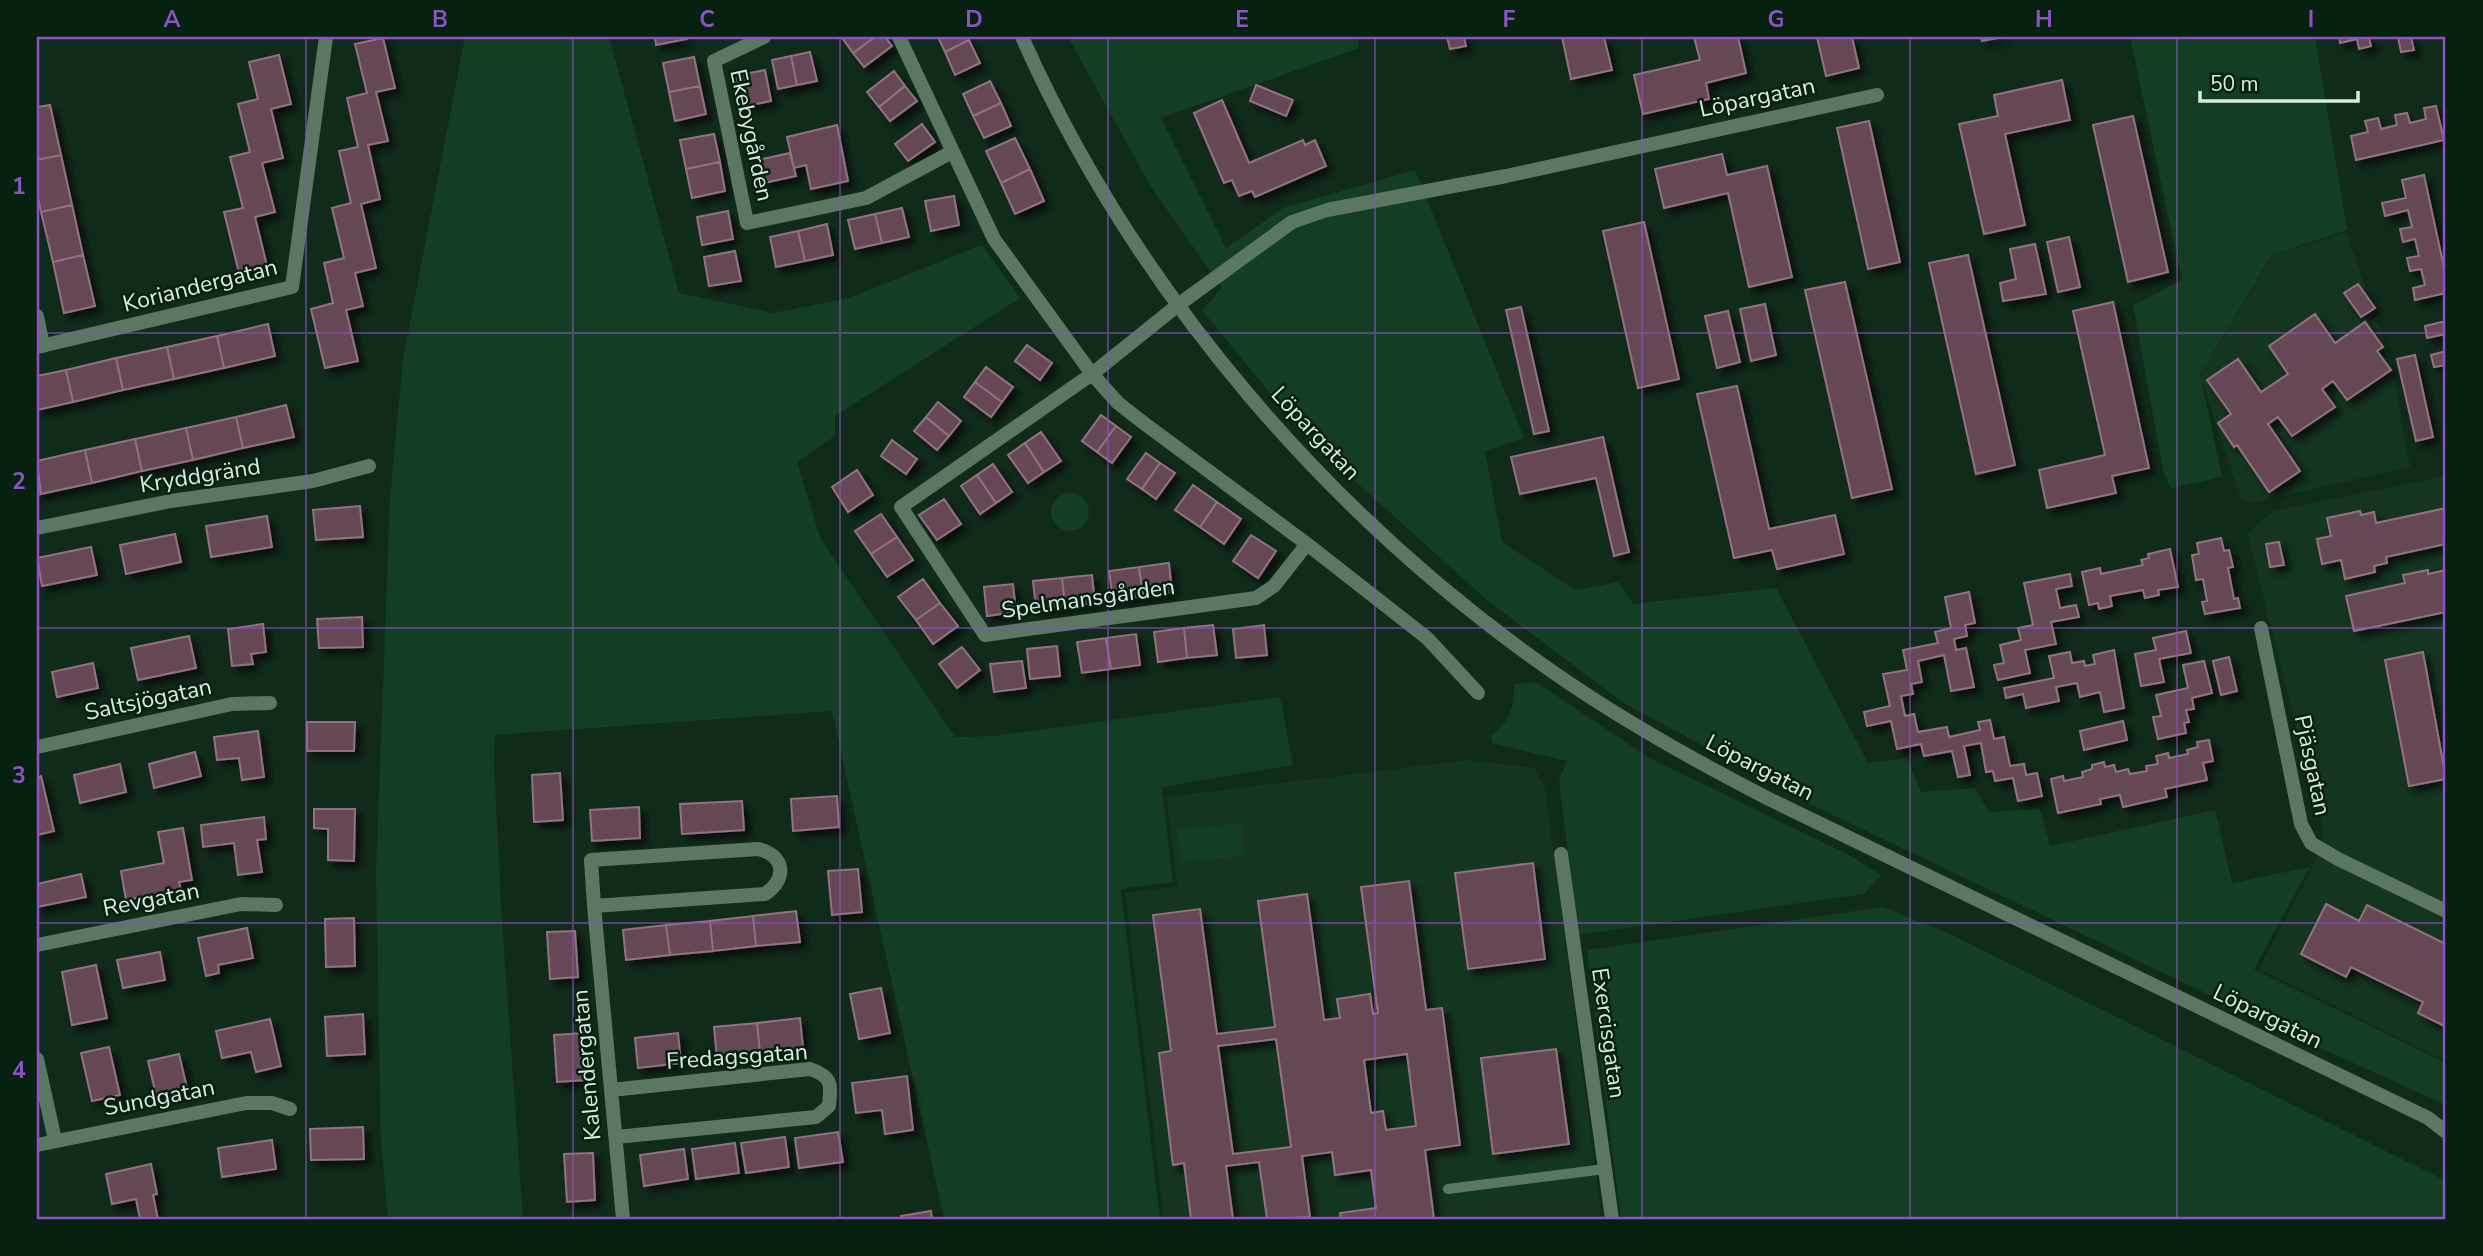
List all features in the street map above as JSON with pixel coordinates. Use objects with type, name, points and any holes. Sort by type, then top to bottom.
[{"type":"street","name":"Koriandergatan","points":[[40,346],[292,288],[326,37]]},
{"type":"street","name":"Ekebygården","points":[[764,37],[714,61],[747,223],[866,198],[952,152]]},
{"type":"street","points":[[899,37],[994,239],[1091,374],[1118,403],[1307,544],[1427,638],[1478,693]]},
{"type":"street","name":"Löpargatan","points":[[1022,37],[1077,146],[1178,305],[1240,385],[1316,470],[1446,591],[1566,681],[1683,754],[1769,799],[2428,1118],[2446,1124]]},
{"type":"street","name":"Löpargatan","points":[[1178,305],[1292,222],[1327,210],[1506,176],[1877,95]]},
{"type":"street","name":"Spelmansgården","points":[[1178,305],[1091,374],[901,507],[985,635],[1256,598],[1273,586],[1307,544]]},
{"type":"street","points":[[37,316],[40,346]]},
{"type":"street","name":"Kryddgränd","points":[[37,528],[171,501],[313,481],[369,466]]},
{"type":"street","name":"Pjäsgatan","points":[[2261,628],[2301,824],[2311,843],[2338,859],[2446,911]]},
{"type":"street","name":"Saltsjögatan","points":[[37,747],[232,704],[270,703]]},
{"type":"street","name":"Kalendergatan","points":[[594,906],[765,894],[778,886],[781,875],[779,862],[770,852],[758,849],[591,860],[594,906],[623,1219]]},
{"type":"street","name":"Exercisgatan","points":[[1561,854],[1612,1219]]},
{"type":"street","name":"Revgatan","points":[[37,945],[241,904],[276,905]]},
{"type":"street","points":[[37,1059],[55,1140]]},
{"type":"street","name":"Fredagsgatan","points":[[611,1090],[810,1069],[823,1074],[831,1084],[830,1106],[816,1117],[616,1137]]},
{"type":"street","name":"Sundgatan","points":[[37,1145],[246,1104],[272,1103],[290,1109]]},
{"type":"street","name":"Löpargatan","points":[[2428,1118],[2446,1132]]},
{"type":"lane","points":[[1448,1189],[1605,1170]]},
{"type":"shaded area","points":[[465,37],[609,37],[679,293],[773,313],[849,298],[982,245],[1020,298],[835,416],[835,436],[797,462],[820,538],[955,737],[994,736],[1280,697],[1293,765],[1162,787],[1173,882],[1121,889],[1160,1219],[944,1219],[832,711],[495,735],[501,908],[523,1219],[388,1219],[381,1141],[376,874],[390,500],[403,359]]},
{"type":"shaded area","points":[[1068,37],[1357,37],[1359,48],[1161,118],[1226,248],[1283,208],[1415,170],[1524,438],[1485,451],[1502,542],[1575,590],[1618,582],[1633,604],[1776,588],[1868,763],[1907,758],[1921,792],[1975,788],[1989,812],[2040,809],[2050,846],[2215,810],[2232,883],[2310,867],[2254,969],[2446,1063],[2446,1105],[1814,806],[1622,702],[1486,599],[1305,436],[1202,310],[1222,288],[1151,187]]},
{"type":"shaded area","points":[[2130,37],[2315,37],[2347,230],[2272,255],[2200,374],[2222,477],[2171,488],[2163,470],[2133,305],[2182,280]]},
{"type":"shaded area","points":[[2346,232],[2391,360],[2410,467],[2252,503],[2240,498],[2200,374],[2273,255]]},
{"type":"shaded area","points":[[2446,476],[2446,1061],[2259,969],[2313,866],[2324,835],[2247,534],[2273,511]]},
{"type":"shaded area","points":[[1070,493],[1083,499],[1089,512],[1083,525],[1070,531],[1057,525],[1051,512],[1057,499]]},
{"type":"shaded area","points":[[1536,682],[1651,759],[1849,855],[1881,875],[1864,894],[1578,935],[1559,780],[1567,761],[1492,743],[1491,736],[1503,725],[1510,713],[1514,684]]},
{"type":"shaded area","points":[[1469,760],[1534,768],[1545,787],[1602,1219],[1164,1219],[1125,893],[1177,886],[1166,797]]},
{"type":"shaded area","points":[[1241,823],[1244,856],[1181,862],[1178,829]]},
{"type":"shaded area","points":[[1883,907],[1946,932],[2446,1181],[2446,1219],[1621,1219],[1587,950]]},
{"type":"building","points":[[655,37],[687,37],[687,39],[656,45]]},
{"type":"building","points":[[875,37],[853,53],[843,39]]},
{"type":"building","points":[[875,37],[885,37],[892,46],[864,67],[853,53]]},
{"type":"building","points":[[938,37],[967,37],[969,40],[945,52]]},
{"type":"building","points":[[1447,37],[1464,37],[1466,46],[1450,49]]},
{"type":"building","points":[[1562,37],[1604,37],[1612,70],[1571,79]]},
{"type":"building","points":[[1694,37],[1738,37],[1746,73],[1706,83],[1709,99],[1643,114],[1634,75],[1700,60]]},
{"type":"building","points":[[1817,37],[1852,37],[1859,68],[1826,76]]},
{"type":"building","points":[[1981,37],[2003,37],[1982,41]]},
{"type":"building","points":[[2339,37],[2369,37],[2371,46],[2359,49],[2357,39],[2340,43]]},
{"type":"building","points":[[2398,37],[2411,37],[2414,50],[2401,52]]},
{"type":"building","points":[[383,38],[395,88],[376,92],[388,141],[368,145],[380,199],[361,204],[376,268],[355,273],[363,306],[346,310],[358,361],[325,368],[311,309],[333,303],[324,263],[344,258],[332,208],[351,203],[339,151],[358,147],[347,98],[367,93],[355,44]]},
{"type":"building","points":[[969,40],[980,63],[955,75],[945,52]]},
{"type":"building","points":[[810,52],[817,81],[797,85],[791,56]]},
{"type":"building","points":[[279,55],[291,104],[271,109],[283,158],[262,163],[275,212],[255,217],[267,266],[239,273],[224,212],[243,208],[230,157],[250,152],[238,104],[258,99],[249,62]]},
{"type":"building","points":[[791,56],[797,85],[778,89],[772,60]]},
{"type":"building","points":[[694,57],[700,86],[669,92],[663,63]]},
{"type":"building","points":[[765,70],[771,101],[741,107],[735,76]]},
{"type":"building","points":[[894,71],[905,86],[879,107],[867,92]]},
{"type":"building","points":[[2062,80],[2070,120],[2005,134],[2025,225],[1984,234],[1959,124],[1998,116],[1994,95]]},
{"type":"building","points":[[990,81],[1001,103],[973,116],[963,94]]},
{"type":"building","points":[[1256,85],[1293,100],[1286,116],[1250,101]]},
{"type":"building","points":[[700,86],[706,114],[675,121],[669,92]]},
{"type":"building","points":[[905,86],[917,101],[890,121],[879,107]]},
{"type":"building","points":[[1222,100],[1249,163],[1303,140],[1305,145],[1315,140],[1326,166],[1255,197],[1252,191],[1239,196],[1232,180],[1224,183],[1194,113]]},
{"type":"building","points":[[1001,103],[1011,126],[984,138],[973,116]]},
{"type":"building","points":[[50,105],[61,155],[37,160],[37,107]]},
{"type":"building","points":[[2436,106],[2444,140],[2356,160],[2351,136],[2368,132],[2365,121],[2378,118],[2381,129],[2397,125],[2395,115],[2407,113],[2410,123],[2426,119],[2424,108]]},
{"type":"building","points":[[2133,116],[2168,272],[2128,282],[2093,125]]},
{"type":"building","points":[[1869,121],[1900,262],[1868,269],[1837,128]]},
{"type":"building","points":[[922,124],[935,142],[908,161],[895,144]]},
{"type":"building","points":[[837,125],[848,181],[811,189],[806,165],[794,168],[787,137]]},
{"type":"building","points":[[714,134],[720,162],[686,169],[680,140]]},
{"type":"building","points":[[1015,138],[1030,169],[1001,183],[986,151]]},
{"type":"building","points":[[790,153],[796,176],[764,183],[758,160]]},
{"type":"building","points":[[1722,154],[1727,175],[1767,166],[1792,277],[1749,287],[1728,193],[1664,208],[1655,169]]},
{"type":"building","points":[[61,155],[72,205],[41,212],[37,192],[37,160]]},
{"type":"building","points":[[720,162],[725,191],[692,198],[686,169]]},
{"type":"building","points":[[1030,169],[1044,201],[1015,214],[1001,183]]},
{"type":"building","points":[[2424,175],[2446,277],[2446,293],[2415,300],[2413,288],[2425,285],[2421,269],[2410,271],[2407,258],[2419,256],[2415,239],[2403,242],[2400,229],[2412,227],[2408,210],[2385,216],[2382,203],[2406,198],[2402,180]]},
{"type":"building","points":[[954,196],[959,225],[931,231],[925,201]]},
{"type":"building","points":[[72,205],[83,255],[53,262],[41,212]]},
{"type":"building","points":[[902,208],[909,237],[882,243],[875,214]]},
{"type":"building","points":[[728,211],[733,239],[702,245],[697,217]]},
{"type":"building","points":[[875,214],[882,243],[855,249],[848,220]]},
{"type":"building","points":[[1644,222],[1679,379],[1638,388],[1603,231]]},
{"type":"building","points":[[827,224],[833,255],[805,261],[798,231]]},
{"type":"building","points":[[798,231],[805,261],[776,267],[770,237]]},
{"type":"building","points":[[2069,237],[2080,287],[2058,292],[2047,242]]},
{"type":"building","points":[[2035,244],[2046,294],[2003,301],[2000,283],[2016,279],[2010,249]]},
{"type":"building","points":[[735,251],[741,281],[709,286],[704,257]]},
{"type":"building","points":[[83,255],[95,306],[64,313],[53,262]]},
{"type":"building","points":[[1968,255],[2015,465],[1976,474],[1929,263]]},
{"type":"building","points":[[1845,282],[1892,489],[1852,498],[1805,290]]},
{"type":"building","points":[[2358,284],[2375,308],[2361,317],[2344,293]]},
{"type":"building","points":[[2113,302],[2149,468],[2112,476],[2116,493],[2047,508],[2039,470],[2105,455],[2073,311]]},
{"type":"building","points":[[1765,304],[1776,355],[1751,361],[1740,309]]},
{"type":"building","points":[[1521,307],[1549,431],[1534,434],[1506,310]]},
{"type":"building","points":[[1728,311],[1740,362],[1717,368],[1705,316]]},
{"type":"building","points":[[2315,314],[2335,343],[2365,322],[2383,347],[2377,351],[2391,370],[2347,400],[2333,381],[2322,389],[2335,407],[2292,436],[2278,417],[2268,424],[2300,471],[2269,492],[2237,445],[2234,447],[2218,423],[2231,414],[2207,380],[2238,359],[2261,392],[2288,374],[2269,346]]},
{"type":"building","points":[[2446,321],[2446,334],[2427,338],[2425,326]]},
{"type":"building","points":[[268,324],[275,356],[224,368],[217,336]]},
{"type":"building","points":[[217,336],[224,368],[174,379],[167,347]]},
{"type":"building","points":[[1027,345],[1052,363],[1040,380],[1015,361]]},
{"type":"building","points":[[167,347],[174,379],[123,390],[116,358]]},
{"type":"building","points":[[2446,351],[2446,365],[2434,367],[2431,355]]},
{"type":"building","points":[[2415,355],[2433,437],[2416,441],[2397,359]]},
{"type":"building","points":[[116,358],[123,390],[73,402],[66,370]]},
{"type":"building","points":[[986,367],[1013,387],[1002,402],[975,382]]},
{"type":"building","points":[[66,370],[73,402],[37,410],[37,376]]},
{"type":"building","points":[[975,382],[1002,402],[991,417],[964,397]]},
{"type":"building","points":[[1737,386],[1769,529],[1835,515],[1844,554],[1777,569],[1772,550],[1734,558],[1697,394]]},
{"type":"building","points":[[938,402],[961,421],[949,436],[926,417]]},
{"type":"building","points":[[286,405],[294,437],[243,448],[236,417]]},
{"type":"building","points":[[1101,415],[1116,426],[1097,452],[1082,441]]},
{"type":"building","points":[[236,417],[243,448],[193,460],[186,428]]},
{"type":"building","points":[[926,417],[949,436],[937,450],[914,431]]},
{"type":"building","points":[[1116,426],[1131,437],[1112,463],[1097,452]]},
{"type":"building","points":[[186,428],[193,460],[142,471],[135,439]]},
{"type":"building","points":[[1041,432],[1061,461],[1044,472],[1025,443]]},
{"type":"building","points":[[1603,437],[1629,552],[1614,556],[1596,478],[1520,494],[1511,457]]},
{"type":"building","points":[[135,439],[142,471],[92,483],[85,450]]},
{"type":"building","points":[[892,440],[917,459],[906,474],[881,456]]},
{"type":"building","points":[[1025,443],[1044,472],[1028,483],[1008,455]]},
{"type":"building","points":[[85,450],[92,483],[41,494],[37,461]]},
{"type":"building","points":[[1146,453],[1160,463],[1142,489],[1127,479]]},
{"type":"building","points":[[1160,463],[1175,473],[1156,499],[1142,489]]},
{"type":"building","points":[[993,464],[1012,492],[996,503],[977,475]]},
{"type":"building","points":[[857,470],[873,495],[848,512],[832,487]]},
{"type":"building","points":[[37,473],[41,494],[37,495]]},
{"type":"building","points":[[977,475],[996,503],[980,514],[961,486]]},
{"type":"building","points":[[1193,485],[1217,502],[1200,527],[1175,510]]},
{"type":"building","points":[[944,499],[961,524],[937,540],[919,515]]},
{"type":"building","points":[[1217,502],[1241,519],[1224,544],[1200,527]]},
{"type":"building","points":[[360,506],[363,537],[316,540],[313,510]]},
{"type":"building","points":[[2446,508],[2446,544],[2386,557],[2387,563],[2374,566],[2375,572],[2345,579],[2341,560],[2322,564],[2317,539],[2331,536],[2327,518],[2360,511],[2361,515],[2374,512],[2376,523]]},
{"type":"building","points":[[881,514],[897,537],[871,554],[855,531]]},
{"type":"building","points":[[267,516],[272,547],[211,557],[206,526]]},
{"type":"building","points":[[175,534],[181,562],[126,574],[120,545]]},
{"type":"building","points":[[1251,535],[1276,551],[1258,578],[1233,561]]},
{"type":"building","points":[[897,537],[913,560],[887,577],[871,554]]},
{"type":"building","points":[[2221,538],[2224,551],[2229,550],[2233,567],[2228,568],[2234,599],[2238,598],[2240,608],[2205,614],[2202,602],[2207,601],[2203,579],[2196,580],[2192,555],[2199,554],[2197,543]]},
{"type":"building","points":[[2279,542],[2284,565],[2270,567],[2266,544]]},
{"type":"building","points":[[91,547],[97,575],[42,586],[37,558]]},
{"type":"building","points":[[2170,549],[2178,587],[2158,590],[2159,595],[2145,598],[2143,590],[2110,596],[2112,606],[2099,609],[2098,603],[2089,605],[2082,572],[2100,568],[2101,574],[2143,565],[2141,560],[2149,558],[2148,554]]},
{"type":"building","points":[[1169,563],[1172,592],[1143,596],[1139,567]]},
{"type":"building","points":[[1139,567],[1143,596],[1113,600],[1109,571]]},
{"type":"building","points":[[2428,570],[2428,574],[2446,570],[2446,612],[2354,631],[2346,596],[2405,583],[2403,575]]},
{"type":"building","points":[[2070,574],[2072,586],[2056,589],[2060,608],[2076,605],[2079,617],[2051,622],[2056,644],[2025,650],[2030,673],[1998,680],[1994,665],[2004,663],[2000,645],[2021,640],[2018,628],[2033,625],[2024,583]]},
{"type":"building","points":[[1092,575],[1095,603],[1065,606],[1062,578]]},
{"type":"building","points":[[1062,578],[1065,606],[1036,609],[1033,581]]},
{"type":"building","points":[[923,579],[940,603],[916,620],[898,597]]},
{"type":"building","points":[[1013,584],[1016,612],[987,616],[984,587]]},
{"type":"building","points":[[1969,592],[1975,623],[1965,625],[1967,636],[1954,639],[1956,650],[1966,648],[1974,687],[1951,691],[1944,655],[1918,661],[1922,682],[1911,684],[1913,694],[1901,696],[1905,716],[1914,714],[1918,732],[1947,727],[1949,737],[1980,730],[1978,722],[1990,720],[1994,739],[2004,737],[2010,766],[2024,764],[2026,775],[2037,773],[2042,796],[2018,801],[2013,778],[1995,781],[1993,771],[1986,772],[1981,743],[1964,746],[1970,775],[1958,777],[1952,751],[1924,756],[1921,744],[1897,749],[1891,721],[1867,726],[1864,712],[1890,706],[1883,674],[1907,670],[1903,650],[1938,643],[1935,632],[1951,628],[1945,597]]},
{"type":"building","points":[[940,603],[958,626],[933,644],[916,620]]},
{"type":"building","points":[[362,617],[363,647],[319,648],[317,619]]},
{"type":"building","points":[[263,624],[266,652],[251,654],[253,664],[232,666],[228,629]]},
{"type":"building","points":[[1213,625],[1217,655],[1187,658],[1184,628]]},
{"type":"building","points":[[1264,625],[1267,655],[1236,658],[1233,629]]},
{"type":"building","points":[[1184,628],[1187,658],[1158,662],[1154,632]]},
{"type":"building","points":[[2186,631],[2191,653],[2159,659],[2164,682],[2141,686],[2135,654],[2156,650],[2153,638]]},
{"type":"building","points":[[1136,634],[1140,665],[1111,669],[1106,638]]},
{"type":"building","points":[[189,636],[196,668],[138,680],[131,648]]},
{"type":"building","points":[[1106,638],[1111,669],[1082,673],[1077,642]]},
{"type":"building","points":[[1057,646],[1060,676],[1030,679],[1027,649]]},
{"type":"building","points":[[962,647],[980,670],[957,688],[939,664]]},
{"type":"building","points":[[2114,650],[2124,708],[2104,712],[2100,692],[2080,697],[2077,683],[2056,687],[2059,701],[2026,708],[2023,694],[2006,698],[2004,688],[2054,678],[2049,656],[2070,652],[2072,663],[2084,661],[2085,666],[2095,664],[2093,655]]},
{"type":"building","points":[[2423,652],[2446,779],[2409,786],[2385,660]]},
{"type":"building","points":[[2229,657],[2237,691],[2221,695],[2213,661]]},
{"type":"building","points":[[1022,661],[1026,688],[994,692],[990,664]]},
{"type":"building","points":[[2204,661],[2212,693],[2192,698],[2194,709],[2186,710],[2189,722],[2184,723],[2186,733],[2158,739],[2153,717],[2161,716],[2156,695],[2188,688],[2183,665]]},
{"type":"building","points":[[93,663],[98,688],[57,697],[52,672]]},
{"type":"building","points":[[2123,721],[2127,740],[2084,750],[2080,731]]},
{"type":"building","points":[[307,722],[355,722],[354,751],[307,751]]},
{"type":"building","points":[[258,731],[264,777],[242,780],[239,758],[217,760],[214,737]]},
{"type":"building","points":[[2209,740],[2213,761],[2203,763],[2207,780],[2165,789],[2167,797],[2123,807],[2120,795],[2100,799],[2101,804],[2058,813],[2051,779],[2063,776],[2064,781],[2083,777],[2082,772],[2092,769],[2092,765],[2104,762],[2105,767],[2114,765],[2116,772],[2128,769],[2130,774],[2147,771],[2146,766],[2158,764],[2156,756],[2168,753],[2169,758],[2188,754],[2187,750],[2198,747],[2197,742]]},
{"type":"building","points":[[195,752],[201,776],[154,788],[149,764]]},
{"type":"building","points":[[120,764],[126,792],[80,803],[74,775]]},
{"type":"building","points":[[560,773],[563,820],[534,822],[532,775]]},
{"type":"building","points":[[41,776],[54,831],[37,835],[37,778]]},
{"type":"building","points":[[837,796],[839,827],[793,831],[791,799]]},
{"type":"building","points":[[742,801],[744,830],[682,834],[680,804]]},
{"type":"building","points":[[639,807],[640,838],[592,841],[590,810]]},
{"type":"building","points":[[314,809],[355,809],[354,861],[328,860],[328,829],[314,828]]},
{"type":"building","points":[[264,817],[266,839],[257,840],[262,872],[238,875],[234,843],[203,847],[201,825]]},
{"type":"building","points":[[183,828],[192,880],[179,882],[181,890],[126,900],[121,871],[164,863],[158,832]]},
{"type":"building","points":[[1533,863],[1545,959],[1468,969],[1455,873]]},
{"type":"building","points":[[858,869],[862,912],[832,915],[828,871]]},
{"type":"building","points":[[81,874],[86,897],[37,907],[37,884]]},
{"type":"building","points":[[1409,881],[1426,1010],[1442,1008],[1460,1145],[1425,1150],[1434,1219],[1341,1219],[1340,1213],[1376,1208],[1371,1170],[1335,1175],[1332,1152],[1302,1156],[1310,1217],[1267,1219],[1259,1162],[1226,1166],[1233,1219],[1191,1219],[1184,1163],[1173,1165],[1159,1053],[1171,1051],[1153,915],[1200,909],[1217,1034],[1275,1027],[1258,901],[1307,894],[1324,1020],[1340,1018],[1337,999],[1370,994],[1373,1014],[1378,1013],[1361,887]],"holes":[[[1276,1039],[1291,1147],[1233,1154],[1218,1046]],[[1407,1054],[1416,1126],[1386,1130],[1383,1111],[1371,1113],[1364,1060]]]},
{"type":"building","points":[[2326,904],[2359,921],[2367,905],[2446,944],[2446,1027],[2418,1013],[2423,1002],[2351,967],[2346,977],[2301,954]]},
{"type":"building","points":[[796,911],[800,942],[756,946],[753,916]]},
{"type":"building","points":[[753,916],[756,946],[713,951],[710,921]]},
{"type":"building","points":[[354,918],[355,966],[326,967],[325,919]]},
{"type":"building","points":[[710,921],[713,951],[670,955],[666,925]]},
{"type":"building","points":[[666,925],[670,955],[626,960],[623,930]]},
{"type":"building","points":[[247,928],[253,958],[218,965],[219,973],[206,976],[198,938]]},
{"type":"building","points":[[575,931],[578,977],[550,979],[547,932]]},
{"type":"building","points":[[160,952],[165,980],[123,988],[117,960]]},
{"type":"building","points":[[96,965],[107,1018],[72,1025],[62,972]]},
{"type":"building","points":[[881,988],[890,1033],[859,1039],[850,994]]},
{"type":"building","points":[[363,1014],[365,1054],[327,1056],[325,1017]]},
{"type":"building","points":[[800,1018],[803,1048],[760,1053],[757,1023]]},
{"type":"building","points":[[270,1019],[281,1066],[256,1072],[251,1052],[222,1058],[216,1031]]},
{"type":"building","points":[[757,1023],[760,1053],[717,1058],[714,1027]]},
{"type":"building","points":[[583,1033],[586,1080],[557,1082],[554,1035]]},
{"type":"building","points":[[678,1033],[681,1063],[638,1068],[635,1038]]},
{"type":"building","points":[[109,1047],[120,1095],[92,1101],[81,1053]]},
{"type":"building","points":[[1556,1049],[1569,1144],[1493,1154],[1481,1058]]},
{"type":"building","points":[[179,1054],[187,1088],[156,1095],[148,1061]]},
{"type":"building","points":[[907,1076],[913,1130],[885,1134],[882,1110],[856,1113],[852,1083]]},
{"type":"building","points":[[363,1127],[364,1159],[311,1160],[310,1129]]},
{"type":"building","points":[[838,1132],[843,1162],[799,1168],[795,1138]]},
{"type":"building","points":[[785,1137],[789,1167],[746,1173],[741,1143]]},
{"type":"building","points":[[272,1140],[276,1169],[222,1177],[218,1148]]},
{"type":"building","points":[[735,1143],[739,1173],[696,1179],[692,1149]]},
{"type":"building","points":[[684,1149],[688,1179],[644,1186],[640,1155]]},
{"type":"building","points":[[593,1153],[595,1200],[567,1202],[564,1154]]},
{"type":"building","points":[[151,1164],[157,1194],[153,1195],[158,1219],[140,1219],[136,1199],[112,1204],[106,1174]]},
{"type":"building","points":[[931,1211],[932,1219],[902,1219],[901,1216]]}]
